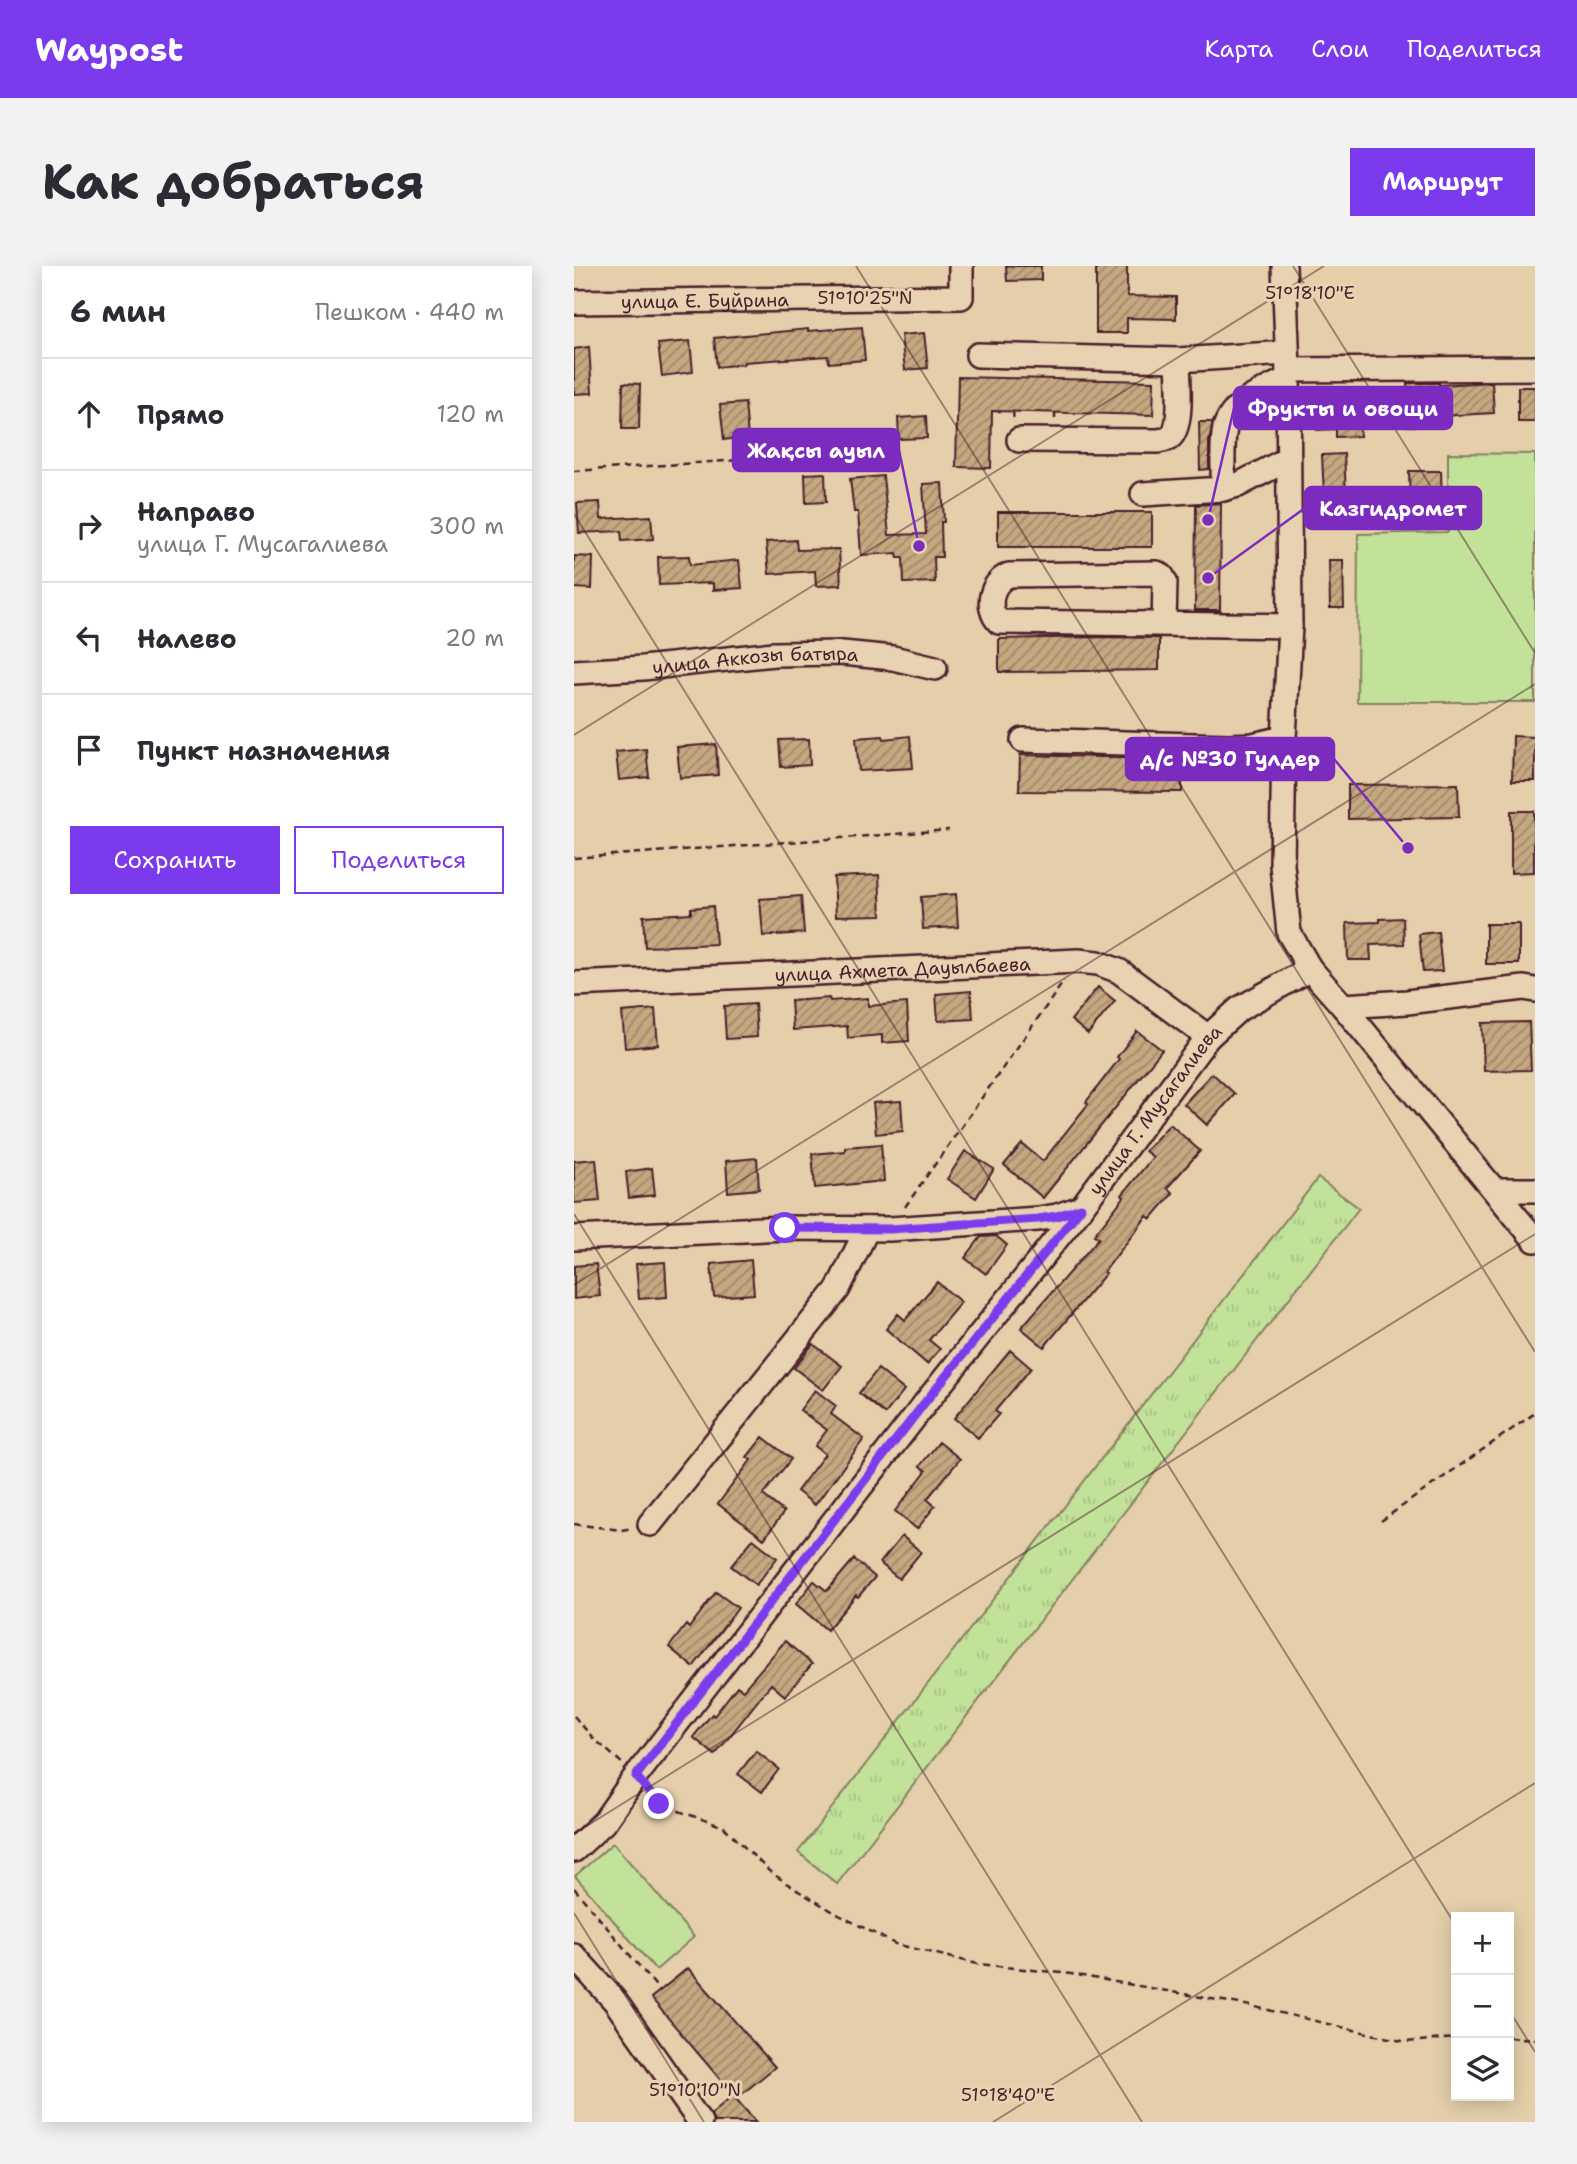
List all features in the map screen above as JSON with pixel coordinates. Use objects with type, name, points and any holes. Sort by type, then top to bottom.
[{"type":"street","name":"улица Е. Буйрина","points":[[574,302],[961,297],[961,266]]},
{"type":"street","points":[[1284,266],[1290,626],[1284,738],[1282,865],[1289,933],[1310,969],[1535,1240]]},
{"type":"street","points":[[978,355],[1178,360],[1287,367],[1535,368]]},
{"type":"street","points":[[1019,440],[1158,441],[1169,438],[1178,419],[1178,360]]},
{"type":"street","points":[[1223,489],[1225,428],[1235,412],[1287,367]]},
{"type":"street","points":[[1143,494],[1223,489],[1249,481],[1288,459]]},
{"type":"street","points":[[1164,624],[1165,582],[1157,573],[1009,575],[999,579],[993,588],[991,605],[993,616],[999,622],[1290,626]]},
{"type":"street","name":"улица Аккозы батыра","points":[[574,672],[643,668],[774,654],[842,653],[893,658],[935,668]]},
{"type":"street","points":[[1023,740],[1229,746],[1253,745],[1284,738]]},
{"type":"street","name":"улица Ахмета Дауылбаева","points":[[574,984],[1078,961],[1098,963],[1119,971],[1208,1037]]},
{"type":"street","name":"улица Г. Мусагалиева","points":[[574,1850],[604,1822],[636,1776],[926,1401],[1081,1208],[1208,1037],[1239,1009],[1310,969]]},
{"type":"street","points":[[1343,1006],[1407,1002],[1524,988],[1535,990]]},
{"type":"street","points":[[1494,1190],[1535,1190]]},
{"type":"street","points":[[574,1238],[785,1228],[879,1229],[1038,1219],[1081,1208]]},
{"type":"street","points":[[650,1524],[838,1289],[879,1229]]},
{"type":"street","points":[[574,1956],[615,2001],[700,2122]]},
{"type":"path","points":[[574,471],[802,456]]},
{"type":"path","points":[[574,858],[949,830]]},
{"type":"path","points":[[879,1229],[1078,961]]},
{"type":"path","points":[[1381,1521],[1535,1413]]},
{"type":"path","points":[[574,1524],[621,1530],[650,1524]]},
{"type":"path","points":[[574,1716],[593,1738],[636,1776],[659,1804],[724,1827],[769,1871],[795,1889],[895,1944],[978,1964],[1071,1974],[1251,2006],[1406,2042],[1451,2038]]},
{"type":"path","points":[[574,1888],[660,1991]]},
{"type":"path","points":[[1514,2037],[1535,2039]]},
{"type":"green space","points":[[1448,453],[1535,454],[1535,702],[1357,702],[1358,534],[1448,532]]},
{"type":"green space","points":[[1318,1178],[1359,1208],[837,1884],[798,1852]]},
{"type":"green space","points":[[613,1843],[694,1937],[656,1970],[575,1876]]},
{"type":"building","points":[[1006,266],[1041,266],[1041,280],[1007,281]]},
{"type":"building","points":[[1096,266],[1127,266],[1127,296],[1176,297],[1176,319],[1127,318],[1127,333],[1096,333]]},
{"type":"building","points":[[862,327],[865,360],[829,363],[828,356],[744,362],[717,367],[714,338]]},
{"type":"building","points":[[924,333],[928,368],[905,370],[901,335]]},
{"type":"building","points":[[690,341],[693,372],[662,376],[658,344]]},
{"type":"building","points":[[589,347],[592,393],[574,394],[574,349]]},
{"type":"building","points":[[958,377],[1154,381],[1153,415],[992,411],[991,468],[956,467]]},
{"type":"building","points":[[1492,382],[1494,413],[1440,416],[1440,425],[1408,426],[1407,383],[1439,385]]},
{"type":"building","points":[[623,383],[640,384],[639,429],[622,429]]},
{"type":"building","points":[[1518,387],[1535,387],[1535,422],[1518,422]]},
{"type":"building","points":[[1334,390],[1334,396],[1358,395],[1360,436],[1336,437],[1336,429],[1317,430],[1316,391]]},
{"type":"building","points":[[745,403],[748,437],[724,440],[720,405]]},
{"type":"building","points":[[926,416],[927,438],[899,439],[898,418]]},
{"type":"building","points":[[1199,422],[1213,422],[1209,442],[1209,469],[1200,470]]},
{"type":"building","points":[[1344,454],[1346,494],[1324,495],[1322,455]]},
{"type":"building","points":[[1409,471],[1441,471],[1442,507],[1410,507]]},
{"type":"building","points":[[825,473],[826,502],[806,503],[805,474]]},
{"type":"building","points":[[883,476],[889,535],[926,534],[923,484],[942,483],[942,557],[934,557],[935,582],[904,583],[903,558],[898,558],[897,553],[861,555],[858,512],[854,512],[850,479]]},
{"type":"building","points":[[600,502],[601,519],[651,516],[653,539],[622,541],[621,531],[579,533],[577,503]]},
{"type":"building","points":[[1221,503],[1220,610],[1195,610],[1196,505]]},
{"type":"building","points":[[998,512],[1152,512],[1152,547],[998,547]]},
{"type":"building","points":[[796,540],[797,550],[839,549],[841,585],[816,586],[815,571],[769,574],[766,542]]},
{"type":"building","points":[[574,556],[593,557],[592,589],[574,588]]},
{"type":"building","points":[[689,556],[690,565],[739,560],[742,588],[713,590],[713,583],[659,585],[658,557]]},
{"type":"building","points":[[1329,560],[1343,560],[1344,608],[1330,608]]},
{"type":"building","points":[[1159,638],[1159,670],[999,672],[999,639]]},
{"type":"building","points":[[883,736],[884,739],[910,736],[913,768],[859,771],[856,738]]},
{"type":"building","points":[[1513,736],[1535,737],[1535,781],[1512,781]]},
{"type":"building","points":[[809,739],[810,765],[781,767],[779,740]]},
{"type":"building","points":[[716,744],[718,775],[680,778],[677,747]]},
{"type":"building","points":[[646,749],[649,777],[619,780],[616,752]]},
{"type":"building","points":[[1020,755],[1182,759],[1182,792],[1019,791]]},
{"type":"building","points":[[1458,784],[1459,817],[1348,819],[1348,785]]},
{"type":"building","points":[[1511,811],[1534,811],[1534,872],[1511,873]]},
{"type":"building","points":[[879,875],[881,915],[836,916],[834,877]]},
{"type":"building","points":[[956,894],[958,927],[923,929],[921,897]]},
{"type":"building","points":[[801,896],[804,933],[763,936],[760,899]]},
{"type":"building","points":[[713,906],[716,944],[645,947],[643,916],[691,913],[691,908]]},
{"type":"building","points":[[1403,918],[1404,944],[1370,945],[1371,960],[1348,960],[1347,923]]},
{"type":"building","points":[[1486,924],[1519,924],[1519,964],[1486,964]]},
{"type":"building","points":[[1438,932],[1442,971],[1423,972],[1419,934]]},
{"type":"building","points":[[1098,987],[1115,1001],[1088,1034],[1071,1020]]},
{"type":"building","points":[[971,991],[973,1019],[938,1021],[936,994]]},
{"type":"building","points":[[829,998],[830,1001],[868,998],[868,1006],[907,1003],[909,1041],[882,1043],[882,1035],[848,1038],[847,1026],[793,1030],[791,1001]]},
{"type":"building","points":[[755,1004],[757,1037],[726,1039],[724,1006]]},
{"type":"building","points":[[655,1009],[658,1045],[625,1048],[622,1012]]},
{"type":"building","points":[[1529,1022],[1531,1070],[1484,1071],[1482,1023]]},
{"type":"building","points":[[1137,1031],[1162,1050],[1043,1198],[1004,1165],[1022,1144],[1043,1161],[1088,1104],[1086,1102]]},
{"type":"building","points":[[1212,1073],[1235,1094],[1207,1125],[1184,1104]]},
{"type":"building","points":[[901,1101],[903,1131],[876,1134],[873,1103]]},
{"type":"building","points":[[1170,1124],[1200,1151],[1167,1188],[1173,1193],[1151,1219],[1147,1216],[1104,1272],[1106,1273],[1044,1347],[1021,1328],[1099,1238],[1094,1235],[1153,1157],[1145,1151]]},
{"type":"building","points":[[881,1144],[884,1181],[815,1188],[812,1154],[845,1151],[845,1147]]},
{"type":"building","points":[[965,1151],[994,1169],[976,1198],[947,1179]]},
{"type":"building","points":[[757,1158],[759,1189],[728,1192],[726,1161]]},
{"type":"building","points":[[596,1159],[600,1201],[574,1203],[574,1161]]},
{"type":"building","points":[[652,1168],[655,1195],[629,1198],[626,1172]]},
{"type":"building","points":[[996,1236],[1007,1245],[986,1274],[965,1258],[981,1237]]},
{"type":"building","points":[[751,1260],[754,1294],[714,1297],[711,1264]]},
{"type":"building","points":[[665,1262],[667,1297],[639,1299],[636,1264]]},
{"type":"building","points":[[596,1264],[600,1296],[574,1299],[574,1266]]},
{"type":"building","points":[[937,1282],[961,1302],[929,1340],[940,1349],[927,1364],[886,1329],[898,1314],[905,1320]]},
{"type":"building","points":[[813,1344],[842,1366],[823,1390],[794,1368]]},
{"type":"building","points":[[1010,1350],[1031,1368],[995,1411],[999,1414],[978,1438],[954,1418]]},
{"type":"building","points":[[878,1369],[904,1390],[885,1414],[859,1393]]},
{"type":"building","points":[[815,1390],[836,1406],[831,1414],[864,1439],[815,1505],[797,1491],[825,1454],[815,1446],[827,1430],[800,1410]]},
{"type":"building","points":[[763,1437],[791,1459],[763,1495],[784,1512],[764,1539],[718,1504],[751,1460],[747,1457]]},
{"type":"building","points":[[939,1442],[960,1459],[927,1499],[935,1506],[917,1529],[895,1511],[926,1471],[920,1466]]},
{"type":"building","points":[[902,1536],[921,1552],[899,1579],[880,1563]]},
{"type":"building","points":[[753,1539],[777,1558],[756,1585],[731,1566]]},
{"type":"building","points":[[854,1559],[875,1577],[827,1630],[796,1604],[814,1581],[827,1591]]},
{"type":"building","points":[[716,1592],[738,1608],[693,1667],[669,1647],[686,1625],[689,1628]]},
{"type":"building","points":[[785,1641],[812,1664],[785,1696],[771,1684],[715,1755],[693,1737],[712,1714],[714,1716],[737,1686],[743,1690]]},
{"type":"building","points":[[756,1751],[779,1769],[762,1792],[738,1774]]},
{"type":"building","points":[[688,1968],[775,2067],[736,2099],[756,2122],[714,2122],[711,2114],[733,2095],[736,2098],[651,1998]]},
{"type":"place","name":"Фрукты и овощи","points":[[1208,520]]},
{"type":"place","name":"Жақсы ауыл","points":[[919,546]]},
{"type":"place","name":"Казгидромет","points":[[1208,578]]},
{"type":"place","name":"д/с №30 Гулдер","points":[[1408,848]]},
{"type":"route","points":[[659,1804],[636,1776],[926,1401],[1081,1208],[1038,1219],[890,1229],[785,1228]]}]
